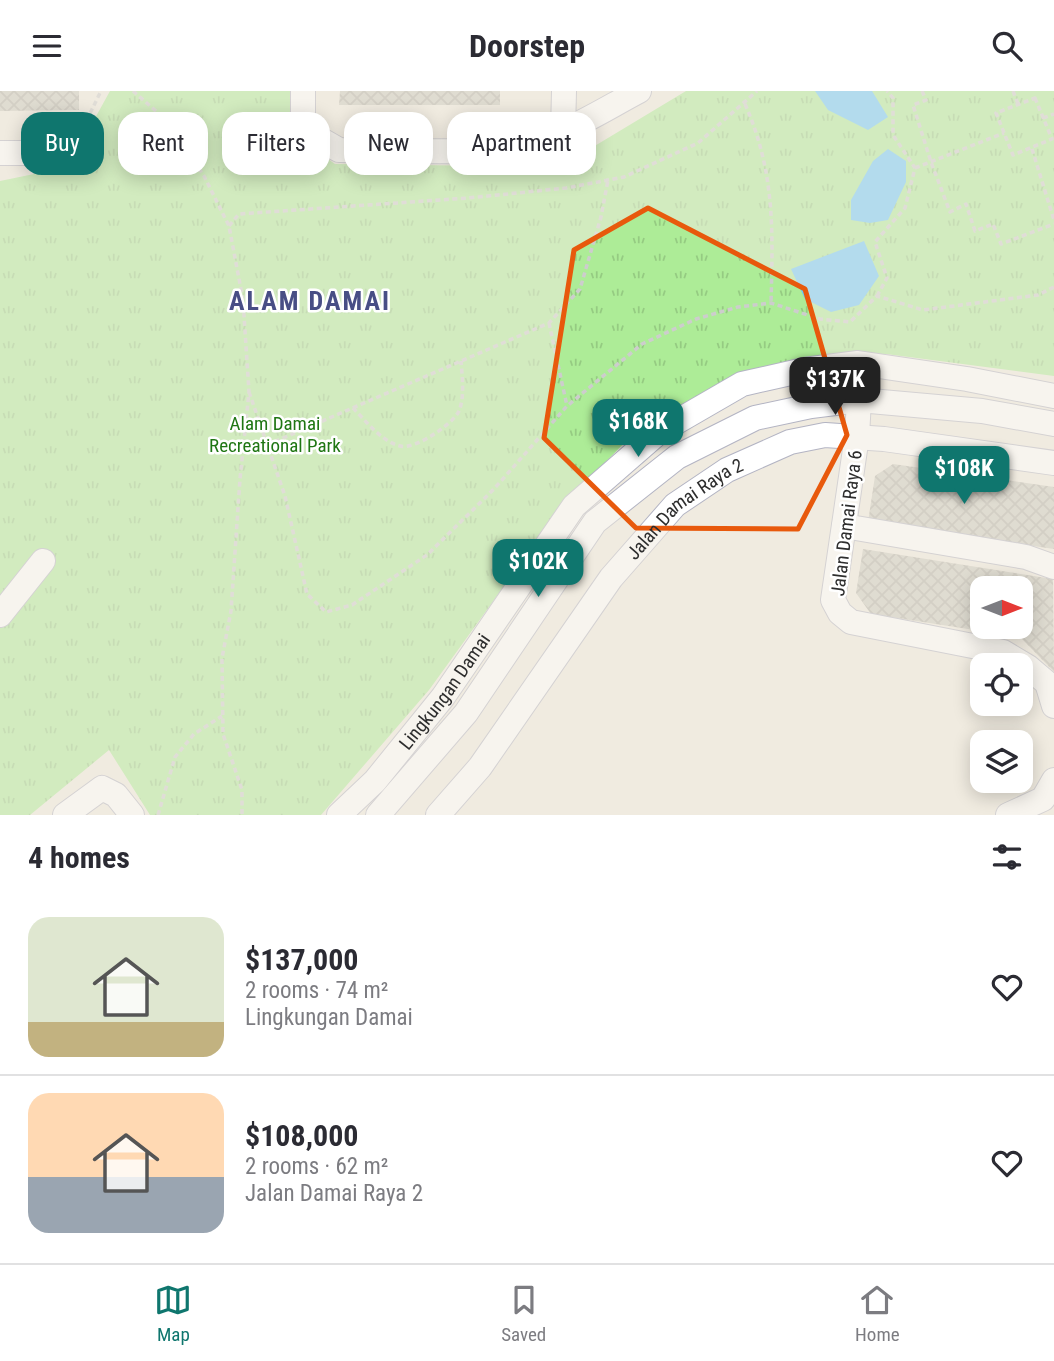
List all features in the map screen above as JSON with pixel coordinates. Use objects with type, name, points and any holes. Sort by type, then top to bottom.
[{"type":"street","points":[[303,91],[303,121],[318,138],[340,150],[447,149]]},
{"type":"street","points":[[563,112],[564,91]]},
{"type":"street","points":[[596,114],[639,91]]},
{"type":"street","points":[[0,153],[21,153]]},
{"type":"street","name":"Lingkungan Damai","points":[[339,815],[374,781],[443,697],[574,506],[659,432],[743,384],[804,370],[858,363],[967,379],[1054,396]]},
{"type":"street","name":"Lingkungan Damai","points":[[378,815],[466,713],[595,522],[677,457],[755,418],[811,406],[859,400],[982,411],[1054,424]]},
{"type":"street","name":"Jalan Damai Raya 6","points":[[859,400],[857,436],[833,600],[840,613],[851,622],[1003,652],[1028,667],[1047,683],[1054,706]]},
{"type":"street","name":"Jalan Damai Raya 2","points":[[438,815],[480,767],[611,578],[676,505],[727,470],[790,442],[825,435],[857,436],[1054,463]]},
{"type":"street","points":[[844,526],[1026,557],[1054,567]]},
{"type":"street","points":[[0,615],[43,561]]},
{"type":"street","points":[[1009,815],[1043,799],[1054,780]]},
{"type":"street","points":[[65,815],[102,788],[116,795],[132,815]]},
{"type":"path","points":[[92,112],[101,91]]},
{"type":"path","points":[[134,91],[157,111],[204,176],[229,226],[243,300],[249,391],[231,611],[222,658],[223,733],[242,790],[242,815]]},
{"type":"path","points":[[229,226],[240,215],[468,198],[566,188],[624,177],[698,143],[757,91]]},
{"type":"path","points":[[249,391],[285,496],[307,594],[326,612],[352,605],[427,555],[494,489],[567,406],[642,344],[696,319],[738,306],[772,303],[820,319],[850,322],[877,296],[887,278],[875,242],[905,208],[915,168],[893,135],[893,99],[887,91]]},
{"type":"path","points":[[922,91],[926,100],[914,105],[950,212],[966,204],[975,232],[993,224],[1001,244],[1054,222],[1031,148]]},
{"type":"path","points":[[1013,91],[1018,104]]},
{"type":"path","points":[[1035,97],[1043,118],[1052,139],[1013,155],[996,113],[1035,97]]},
{"type":"path","points":[[745,104],[758,133],[771,193],[772,303]]},
{"type":"path","points":[[1043,118],[1054,114]]},
{"type":"path","points":[[915,168],[1004,133]]},
{"type":"path","points":[[267,445],[549,323],[580,289],[601,217],[608,180]]},
{"type":"path","points":[[877,296],[923,310],[1038,295],[1054,288]]},
{"type":"path","points":[[549,323],[567,406]]},
{"type":"path","points":[[353,408],[383,437],[401,447],[418,444],[458,412],[463,387],[461,361]]},
{"type":"path","points":[[158,815],[175,757],[194,733],[223,715]]},
{"type":"highlighted area","points":[[648,208],[805,289],[847,435],[798,529],[636,528],[544,438],[574,250]]},
{"type":"green space","name":"Alam Damai Recreational Park","points":[[110,91],[290,91],[290,112],[222,112],[222,175],[330,175],[330,160],[335,164],[344,164],[344,175],[433,175],[433,165],[447,165],[447,175],[596,175],[596,145],[686,91],[1054,91],[1054,376],[886,354],[745,372],[630,437],[560,509],[429,690],[321,815],[150,815],[109,750],[30,815],[0,815],[0,181],[29,175],[104,175],[104,112],[98,112]]},
{"type":"water","points":[[815,91],[872,91],[888,117],[868,130],[828,110]]},
{"type":"water","points":[[888,149],[906,161],[906,182],[888,220],[870,223],[851,220],[851,200],[873,161]]},
{"type":"water","points":[[864,241],[879,276],[859,305],[831,312],[805,299],[791,269]]},
{"type":"building","points":[[0,91],[79,91],[79,110],[0,111]]},
{"type":"building","points":[[340,91],[500,91],[500,105],[339,105]]},
{"type":"building","points":[[893,464],[1054,487],[1054,549],[868,522],[875,476]]},
{"type":"building","points":[[863,549],[1053,579],[1054,672],[1022,639],[1033,639],[1033,576],[970,576],[970,629],[871,614],[856,593]]},
{"type":"district","name":"ALAM DAMAI","points":[[310,301]]}]
